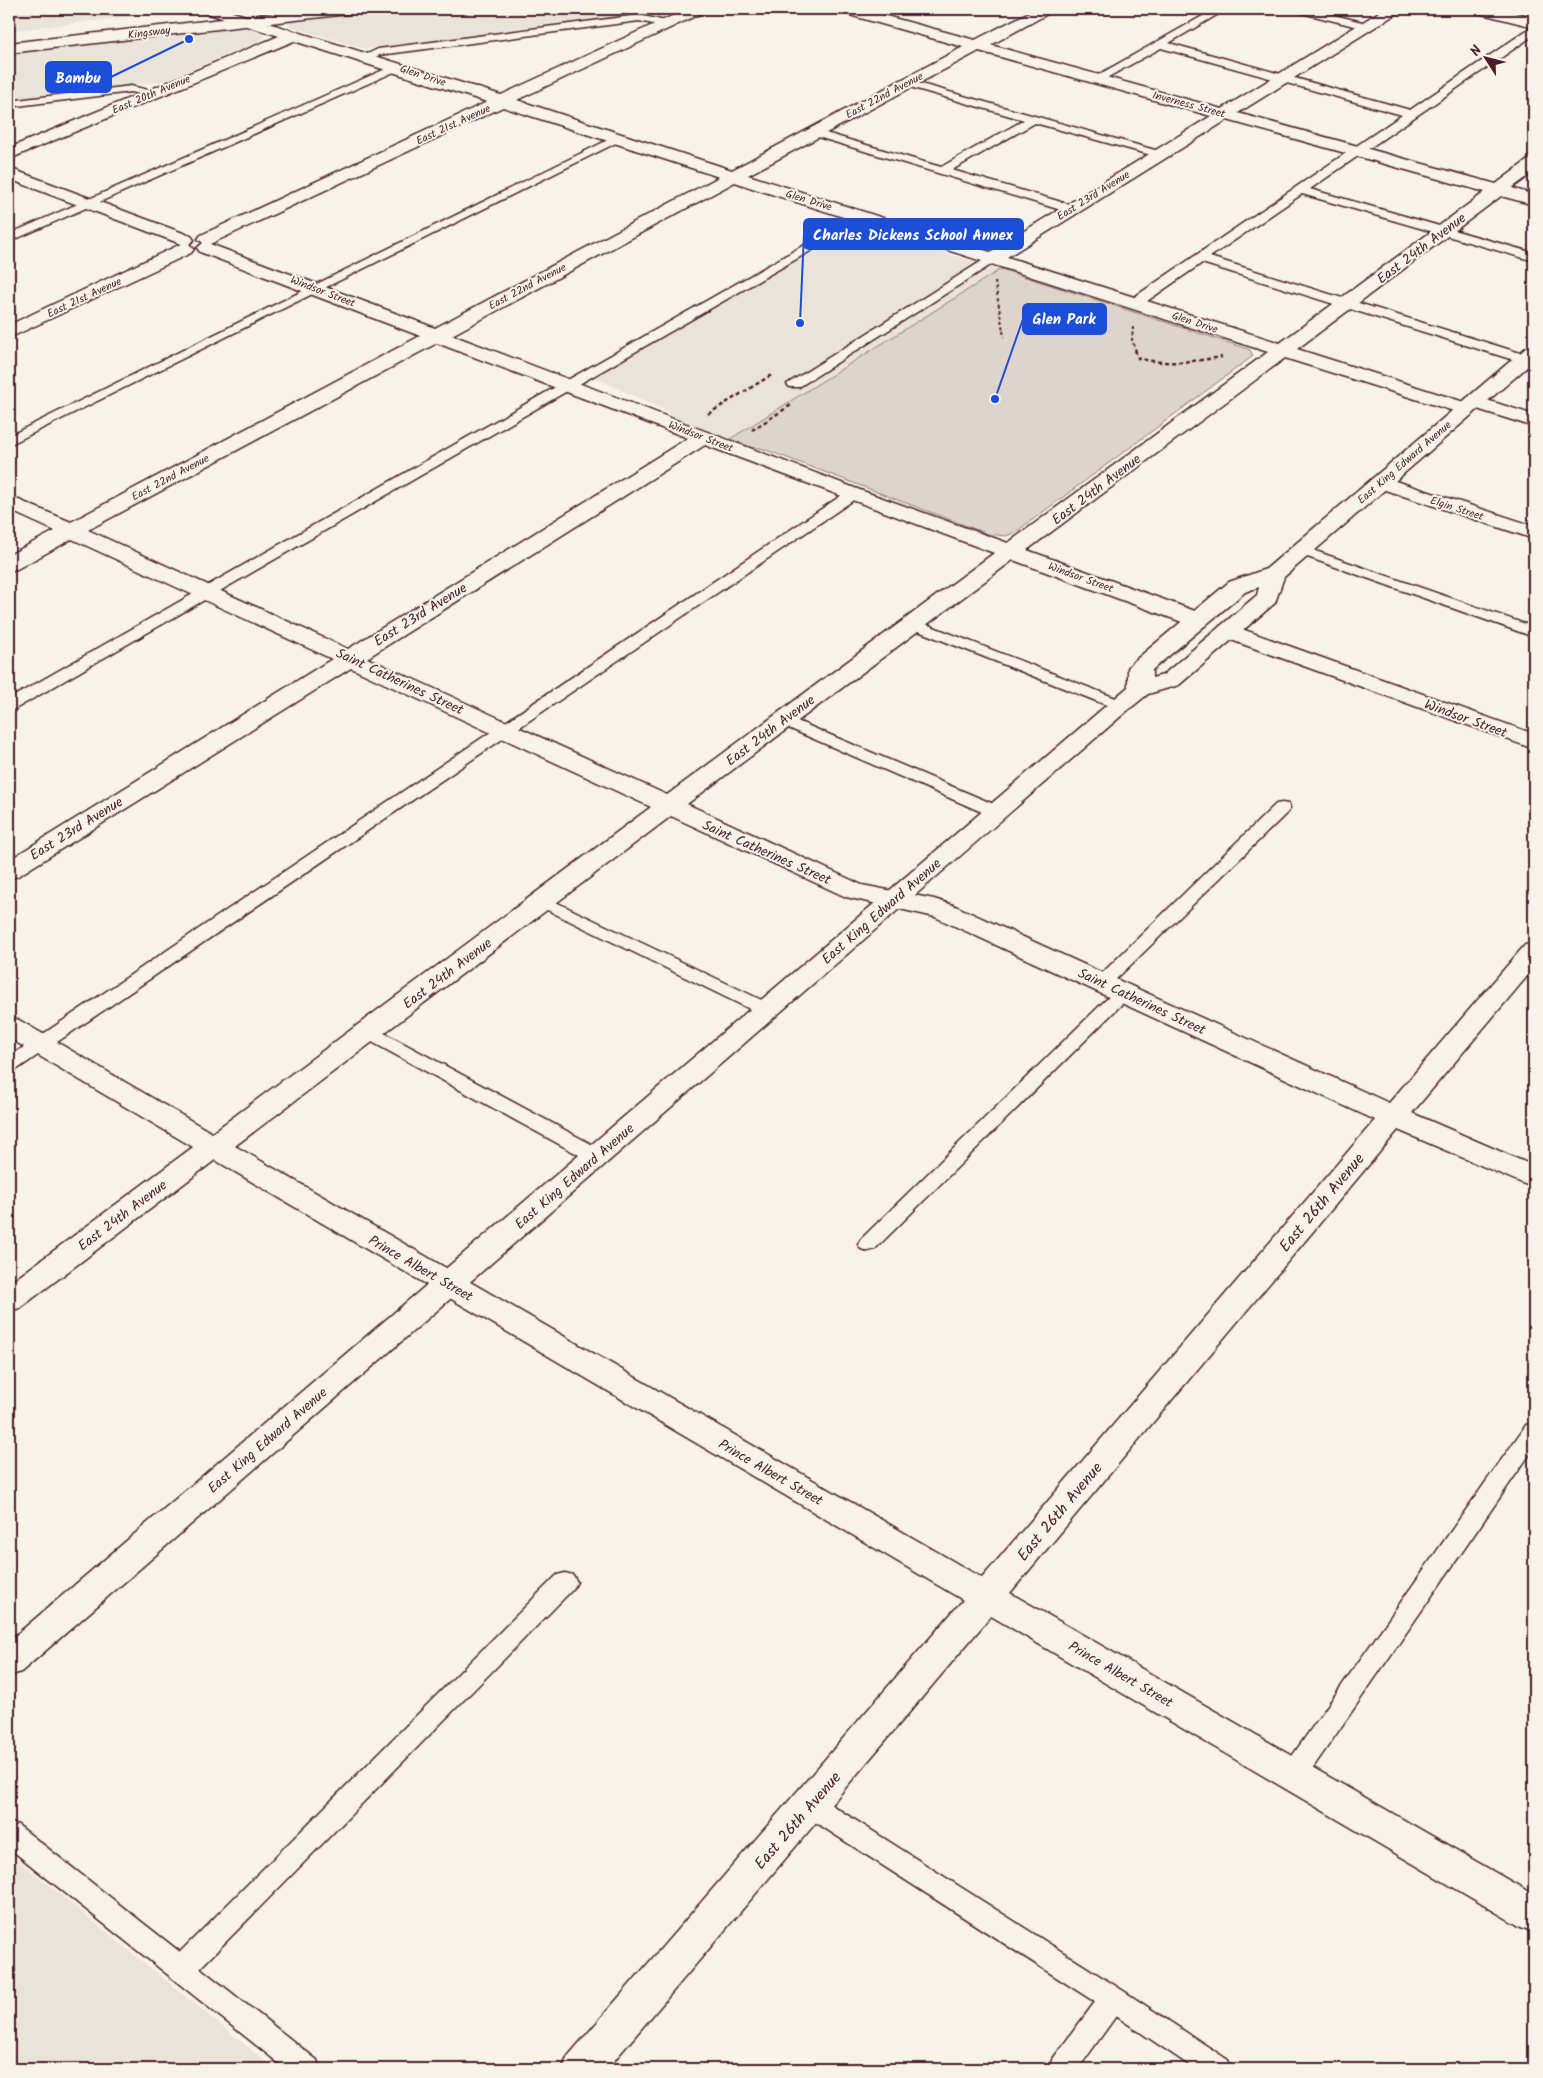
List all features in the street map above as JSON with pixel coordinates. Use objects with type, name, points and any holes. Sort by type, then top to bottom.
[{"type":"street","name":"Kingsway","points":[[9,48],[248,15],[348,9]]},
{"type":"street","name":"East 21st Avenue","points":[[207,244],[502,100],[699,9]]},
{"type":"street","name":"Inverness Street","points":[[844,9],[1534,200]]},
{"type":"street","name":"East 22nd Avenue","points":[[9,564],[1046,9]]},
{"type":"street","name":"East 23rd Avenue","points":[[993,267],[1071,209],[1394,9]]},
{"type":"street","points":[[1478,9],[1534,22]]},
{"type":"street","name":"Kingsway","points":[[9,37],[213,10]]},
{"type":"street","name":"Glen Drive","points":[[213,10],[248,15],[294,35],[862,216],[993,267],[1135,303],[1283,350],[1471,405],[1534,421]]},
{"type":"street","name":"East 20th Avenue","points":[[9,154],[294,35]]},
{"type":"street","name":"East 24th Avenue","points":[[9,1300],[783,720],[1534,164]]},
{"type":"street","points":[[9,172],[198,250],[207,244]]},
{"type":"street","name":"Windsor Street","points":[[207,244],[316,289],[853,494],[1198,620]]},
{"type":"street","name":"East 21st Avenue","points":[[9,332],[185,245]]},
{"type":"street","name":"East King Edward Avenue","points":[[1140,689],[1140,668],[1237,587],[1274,574],[1530,355]]},
{"type":"street","name":"East 23rd Avenue","points":[[9,871],[704,437]]},
{"type":"street","name":"Elgin Street","points":[[1380,482],[1534,533]]},
{"type":"street","name":"Saint Catherines Street","points":[[9,502],[854,892],[934,907],[1114,987],[1394,1117],[1534,1178]]},
{"type":"street","name":"East King Edward Avenue","points":[[9,1662],[767,1010],[893,899],[1140,689],[1171,680],[1267,598],[1274,574]]},
{"type":"street","name":"Windsor Street","points":[[1228,631],[1534,742]]},
{"type":"street","name":"East 26th Avenue","points":[[582,2069],[810,1805],[1534,951]]},
{"type":"street","name":"Prince Albert Street","points":[[9,1026],[448,1284],[1534,1915]]},
{"type":"lane","points":[[1097,79],[1222,9]]},
{"type":"lane","points":[[1298,9],[1366,26]]},
{"type":"lane","points":[[366,57],[378,52],[639,18],[666,24]]},
{"type":"lane","points":[[1135,303],[1534,30]]},
{"type":"lane","points":[[1160,44],[1412,114]]},
{"type":"lane","points":[[9,238],[397,67]]},
{"type":"lane","points":[[907,83],[1158,154]]},
{"type":"lane","points":[[9,104],[131,89],[153,94]]},
{"type":"lane","points":[[943,170],[1034,119]]},
{"type":"lane","points":[[815,133],[1071,209]]},
{"type":"lane","points":[[9,441],[616,138]]},
{"type":"lane","points":[[1300,190],[1534,257]]},
{"type":"lane","points":[[9,706],[180,606],[208,593],[862,216]]},
{"type":"lane","points":[[1200,258],[1346,304],[1530,355]]},
{"type":"lane","name":"East 23rd Avenue","points":[[794,384],[993,267]]},
{"type":"lane","points":[[9,1066],[853,494]]},
{"type":"lane","points":[[1302,550],[1534,632]]},
{"type":"lane","points":[[913,624],[1120,706]]},
{"type":"lane","points":[[783,720],[997,812]]},
{"type":"lane","points":[[868,1244],[1282,808]]},
{"type":"lane","points":[[543,901],[767,1010]]},
{"type":"lane","points":[[368,1032],[597,1156]]},
{"type":"lane","points":[[1294,1774],[1534,1431]]},
{"type":"lane","points":[[181,1969],[565,1582]]},
{"type":"lane","points":[[810,1805],[1218,2069]]},
{"type":"lane","points":[[9,1833],[307,2069]]},
{"type":"lane","points":[[1062,2069],[1112,1999]]},
{"type":"path","points":[[993,267],[1004,337]]},
{"type":"path","points":[[1134,324],[1132,340],[1138,358],[1146,361],[1174,362],[1223,357]]},
{"type":"shaded area","points":[[9,9],[176,9],[168,12],[9,31]]},
{"type":"shaded area","points":[[390,9],[680,9],[663,17],[647,14],[366,49],[289,26],[291,22],[299,19]]},
{"type":"shaded area","points":[[235,27],[247,28],[262,33],[265,37],[261,41],[163,81],[9,101],[9,54]]},
{"type":"shaded area","points":[[850,226],[1001,269],[730,439],[672,417],[667,411],[593,377]]},
{"type":"shaded area","points":[[1001,269],[1245,348],[1250,350],[1253,356],[1016,532],[1006,536],[988,534],[761,448],[753,448],[730,439]]},
{"type":"shaded area","points":[[9,1853],[275,2069],[9,2069]]},
{"type":"place","name":"Bambu","points":[[189,39]]},
{"type":"place","name":"Charles Dickens School Annex","points":[[800,323]]},
{"type":"place","name":"Glen Park","points":[[995,399]]}]
